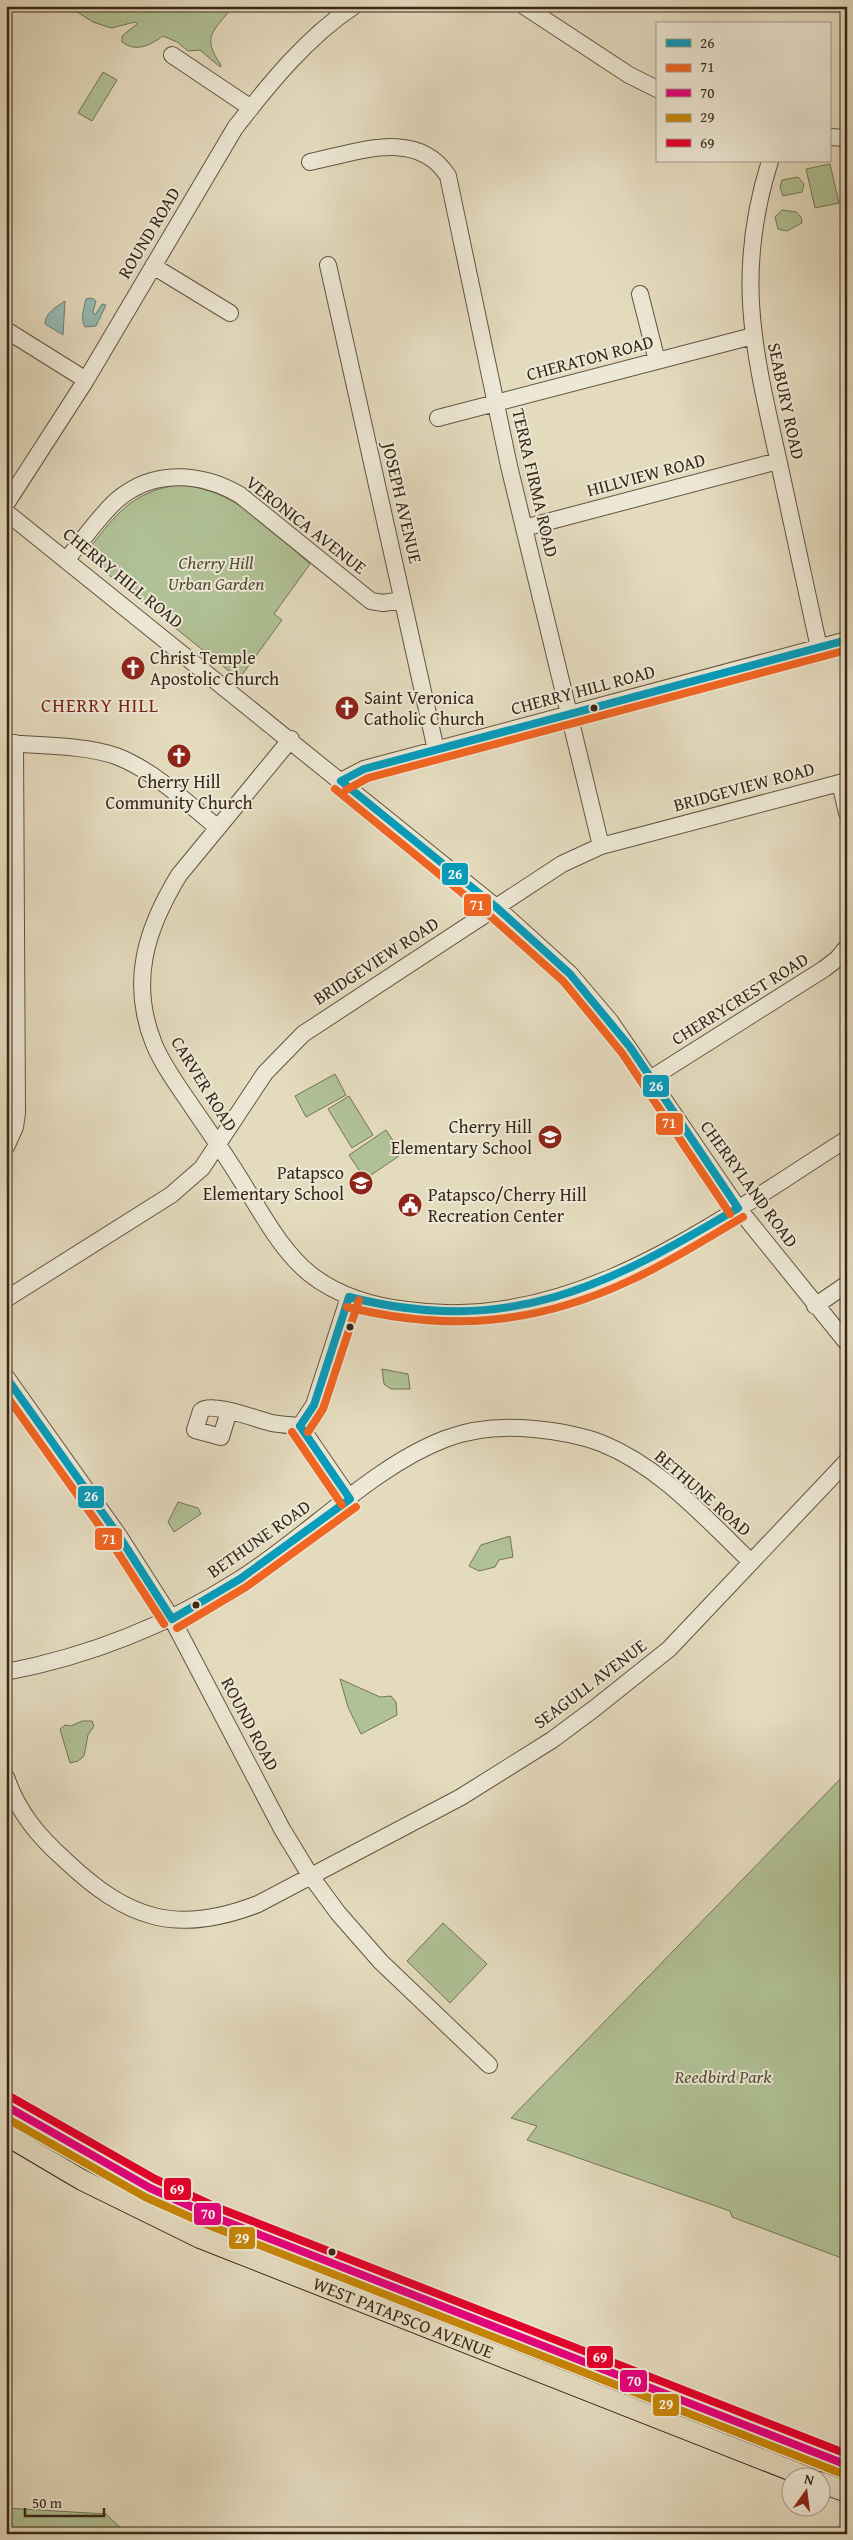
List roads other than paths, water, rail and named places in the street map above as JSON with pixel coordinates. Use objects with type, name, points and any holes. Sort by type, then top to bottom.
[{"type":"main road","name":"WEST PATAPSCO AVENUE","points":[[6,2106],[150,2188],[212,2216],[847,2465]]},
{"type":"main road","name":"WEST PATAPSCO AVENUE","points":[[6,2135],[82,2180],[200,2238],[784,2468]]},
{"type":"main road","points":[[830,2486],[847,2492]]},
{"type":"street","name":"ROUND ROAD","points":[[6,504],[86,380],[235,128],[322,29],[354,6]]},
{"type":"street","points":[[524,6],[629,75],[656,88]]},
{"type":"street","points":[[172,55],[251,108]]},
{"type":"street","points":[[830,137],[847,138]]},
{"type":"street","name":"TERRA FIRMA ROAD","points":[[310,162],[388,147],[408,147],[430,156],[440,164],[452,186],[496,403],[524,528],[601,846]]},
{"type":"street","name":"SEABURY ROAD","points":[[770,162],[757,207],[750,264],[753,336],[819,648]]},
{"type":"street","name":"JOSEPH AVENUE","points":[[328,265],[436,750]]},
{"type":"street","points":[[153,266],[230,313]]},
{"type":"street","points":[[640,294],[656,361]]},
{"type":"street","points":[[6,330],[86,380]]},
{"type":"street","name":"CHERATON ROAD","points":[[438,418],[753,336]]},
{"type":"street","name":"HILLVIEW ROAD","points":[[524,528],[778,461]]},
{"type":"street","name":"VERONICA AVENUE","points":[[67,559],[116,501],[128,492],[156,479],[170,477],[198,479],[225,487],[240,496],[371,601],[384,603],[402,600]]},
{"type":"street","name":"CHERRY HILL ROAD","points":[[6,512],[67,559],[341,781],[364,769],[847,640]]},
{"type":"street","name":"CARVER ROAD","points":[[290,739],[179,875],[164,899],[152,923],[142,974],[143,1003],[155,1046],[167,1070],[219,1145],[274,1233],[292,1256],[309,1273],[349,1297],[383,1306],[424,1313],[481,1312],[520,1308],[554,1299],[621,1273],[662,1253],[738,1208],[847,1139]]},
{"type":"street","points":[[6,1148],[15,1127],[17,1113],[11,743],[97,751],[116,756],[154,777],[218,828]]},
{"type":"street","name":"CHERRYLAND ROAD","points":[[341,781],[496,907],[547,952],[593,999],[630,1047],[738,1208],[815,1306],[847,1343]]},
{"type":"street","points":[[843,782],[847,814]]},
{"type":"street","name":"BRIDGEVIEW ROAD","points":[[6,1299],[171,1195],[202,1168],[265,1073],[303,1034],[562,864],[601,846],[843,782]]},
{"type":"street","name":"CHERRYCREST ROAD","points":[[650,1079],[824,969],[837,959],[847,947]]},
{"type":"street","points":[[815,1306],[847,1284]]},
{"type":"street","points":[[300,1426],[314,1405],[349,1297]]},
{"type":"street","name":"ROUND ROAD","points":[[6,1377],[119,1536],[172,1619],[282,1829],[310,1875],[338,1913],[381,1962],[489,2065]]},
{"type":"street","points":[[229,1411],[275,1424],[300,1426]]},
{"type":"street","points":[[300,1426],[350,1499]]},
{"type":"street","name":"BETHUNE ROAD","points":[[6,1672],[78,1655],[172,1619],[240,1579],[399,1462],[445,1439],[497,1428],[548,1430],[600,1442],[648,1468],[673,1488],[751,1562]]},
{"type":"street","name":"SEAGULL AVENUE","points":[[6,1777],[23,1815],[41,1838],[91,1885],[131,1909],[155,1916],[182,1920],[209,1919],[234,1913],[258,1904],[461,1797],[552,1740],[669,1649],[847,1461]]},
{"type":"water","points":[[92,298],[96,301],[93,312],[95,315],[102,304],[106,305],[96,326],[85,327],[83,317],[84,306],[86,299]]},
{"type":"water","points":[[65,301],[63,335],[45,324],[45,320],[49,313]]},
{"type":"place","name":"Christ Temple Apostolic Church","points":[[133,668]]},
{"type":"place","name":"Saint Veronica Catholic Church","points":[[347,708]]},
{"type":"place","name":"Cherry Hill Community Church","points":[[179,756]]},
{"type":"place","name":"Cherry Hill Elementary School","points":[[550,1137]]},
{"type":"place","name":"Patapsco Elementary School","points":[[361,1183]]},
{"type":"place","name":"Patapsco/Cherry Hill Recreation Center","points":[[410,1205]]},
{"type":"district","name":"CHERRY HILL","points":[[100,705]]},
{"type":"park label","name":"Cherry Hill Urban Garden","points":[[216,573]]},
{"type":"park label","name":"Reedbird Park","points":[[723,2077]]}]
